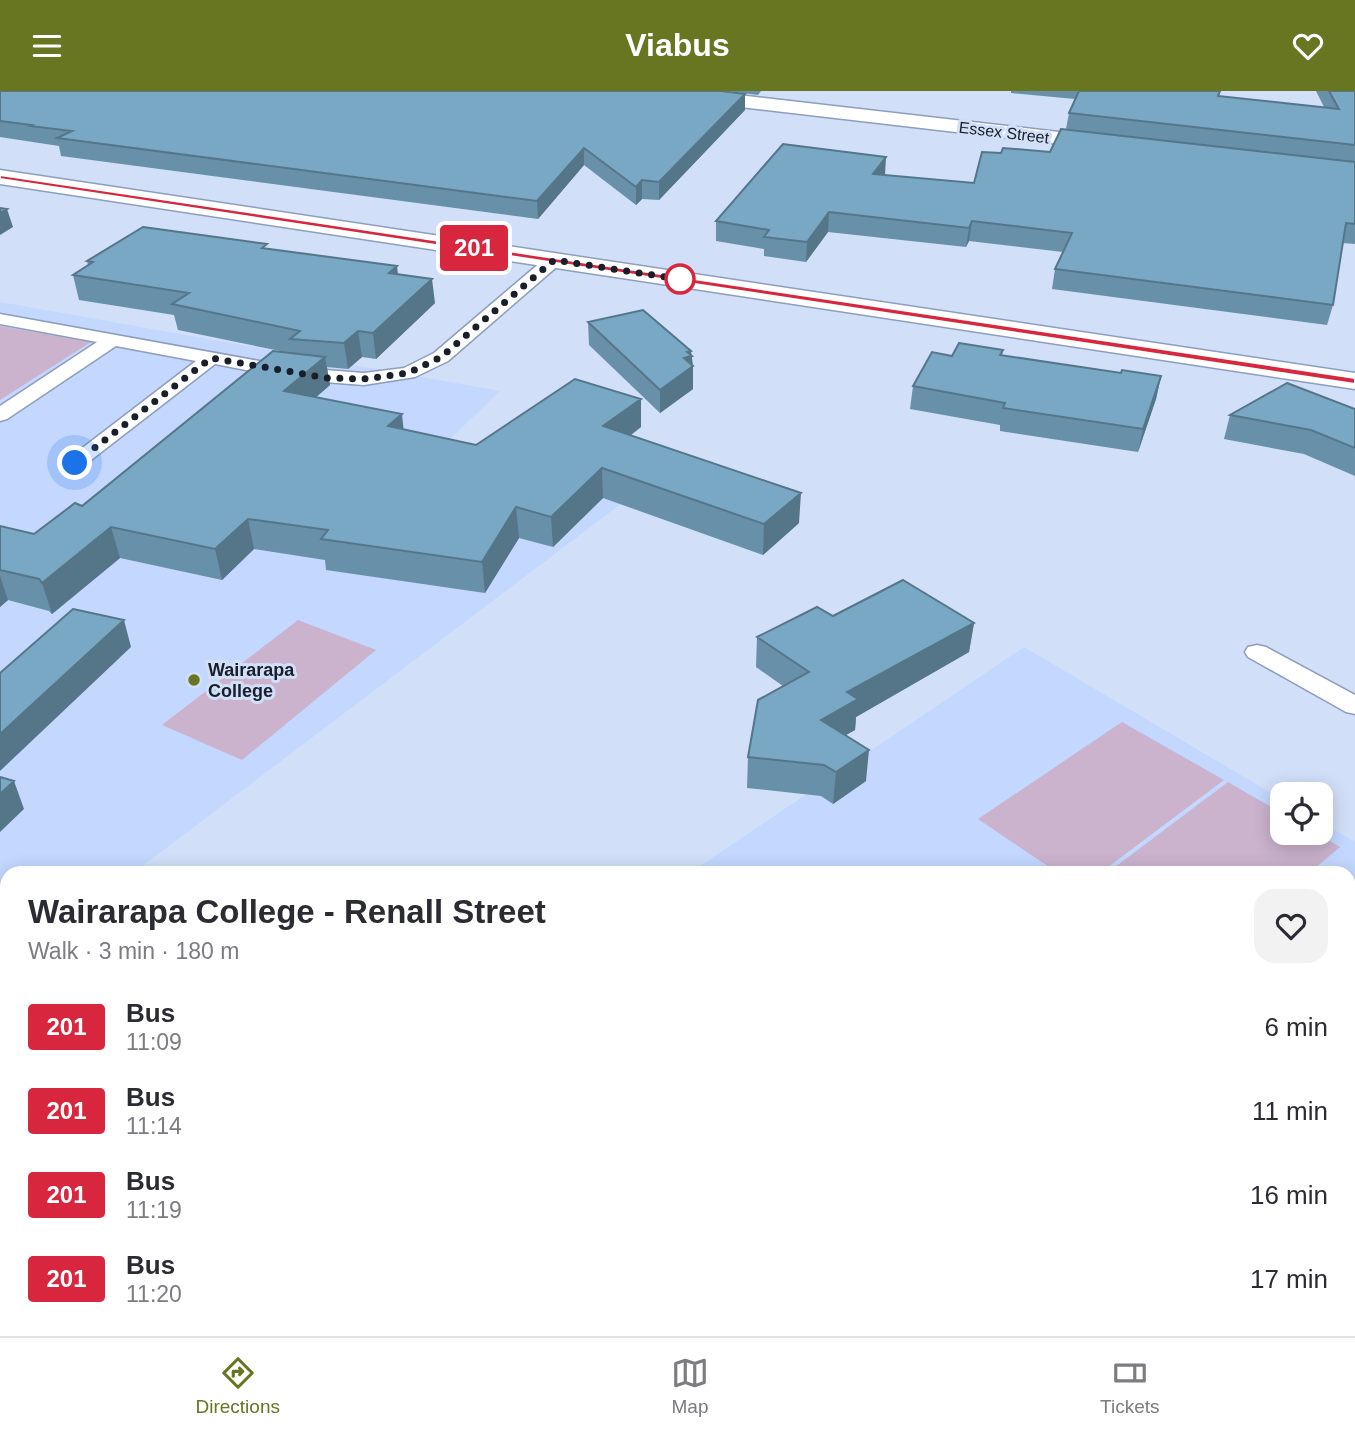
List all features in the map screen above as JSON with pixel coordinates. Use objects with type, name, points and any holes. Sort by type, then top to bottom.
[{"type":"street","name":"Essex Street","points":[[653,91],[1135,147]]},
{"type":"street","points":[[0,177],[1355,381]]},
{"type":"lane","points":[[0,319],[335,379],[364,379],[408,373],[441,357],[554,260]]},
{"type":"lane","points":[[0,415],[114,339]]},
{"type":"lane","points":[[75,463],[211,358]]},
{"type":"lane","points":[[1257,652],[1355,706]]},
{"type":"shaded area","name":"Wairarapa College","points":[[0,302],[500,391],[447,442],[638,491],[142,866],[0,866]]},
{"type":"shaded area","points":[[0,326],[91,342],[0,400]]},
{"type":"shaded area","points":[[298,620],[376,650],[242,760],[162,725]]},
{"type":"shaded area","name":"Wairarapa College","points":[[1024,647],[1270,792],[1270,845],[1333,845],[1333,829],[1355,842],[1355,866],[700,866]]},
{"type":"shaded area","points":[[1122,722],[1224,780],[1109,866],[1048,866],[978,819]]},
{"type":"shaded area","points":[[1228,782],[1270,806],[1270,845],[1333,843],[1340,847],[1317,866],[1116,866]]},
{"type":"building","points":[[0,91],[721,91],[745,94],[659,182],[642,180],[636,187],[584,148],[537,201],[57,138],[72,131],[0,121]]},
{"type":"building","points":[[1079,91],[1220,91],[1218,96],[1339,109],[1329,91],[1355,91],[1355,145],[1069,113]]},
{"type":"building","points":[[1061,129],[1355,162],[1355,224],[1346,223],[1333,305],[1055,269],[1072,233],[972,221],[969,228],[829,212],[807,242],[764,237],[769,230],[716,221],[783,144],[886,157],[873,174],[974,183],[982,152],[1001,153],[1003,148],[1050,152]]},
{"type":"building","points":[[143,227],[267,244],[262,248],[397,266],[389,273],[432,279],[373,333],[358,331],[344,343],[290,339],[300,331],[172,304],[189,293],[73,275],[93,262],[87,261]]},
{"type":"building","points":[[643,310],[691,351],[687,352],[692,356],[684,358],[693,366],[660,390],[588,322]]},
{"type":"building","points":[[959,343],[1003,350],[1000,355],[1121,373],[1122,370],[1161,376],[1143,429],[1003,408],[1005,403],[913,386],[932,352],[952,356]]},
{"type":"building","points":[[273,351],[325,357],[284,391],[402,414],[388,426],[476,445],[575,379],[641,399],[603,426],[801,493],[764,524],[602,468],[551,517],[516,507],[482,562],[321,539],[328,530],[248,519],[215,549],[111,527],[42,583],[39,579],[0,570],[0,526],[34,534],[75,503],[82,506]]},
{"type":"building","points":[[1287,383],[1355,409],[1355,448],[1311,430],[1230,415]]},
{"type":"building","points":[[903,580],[974,623],[847,692],[858,699],[821,720],[869,750],[836,772],[824,765],[748,757],[758,700],[809,672],[757,637],[817,607],[833,616]]},
{"type":"building","points":[[73,609],[124,620],[0,734],[0,673]]},
{"type":"building","points":[[0,777],[14,781],[0,794]]},
{"type":"bus line","name":"201","points":[[0,177],[1355,381]]},
{"type":"place","name":"Wairarapa College","points":[[194,680]]},
{"type":"route","points":[[75,463],[211,358],[327,378],[386,377],[408,373],[434,362],[554,260],[692,281],[680,279]]}]
